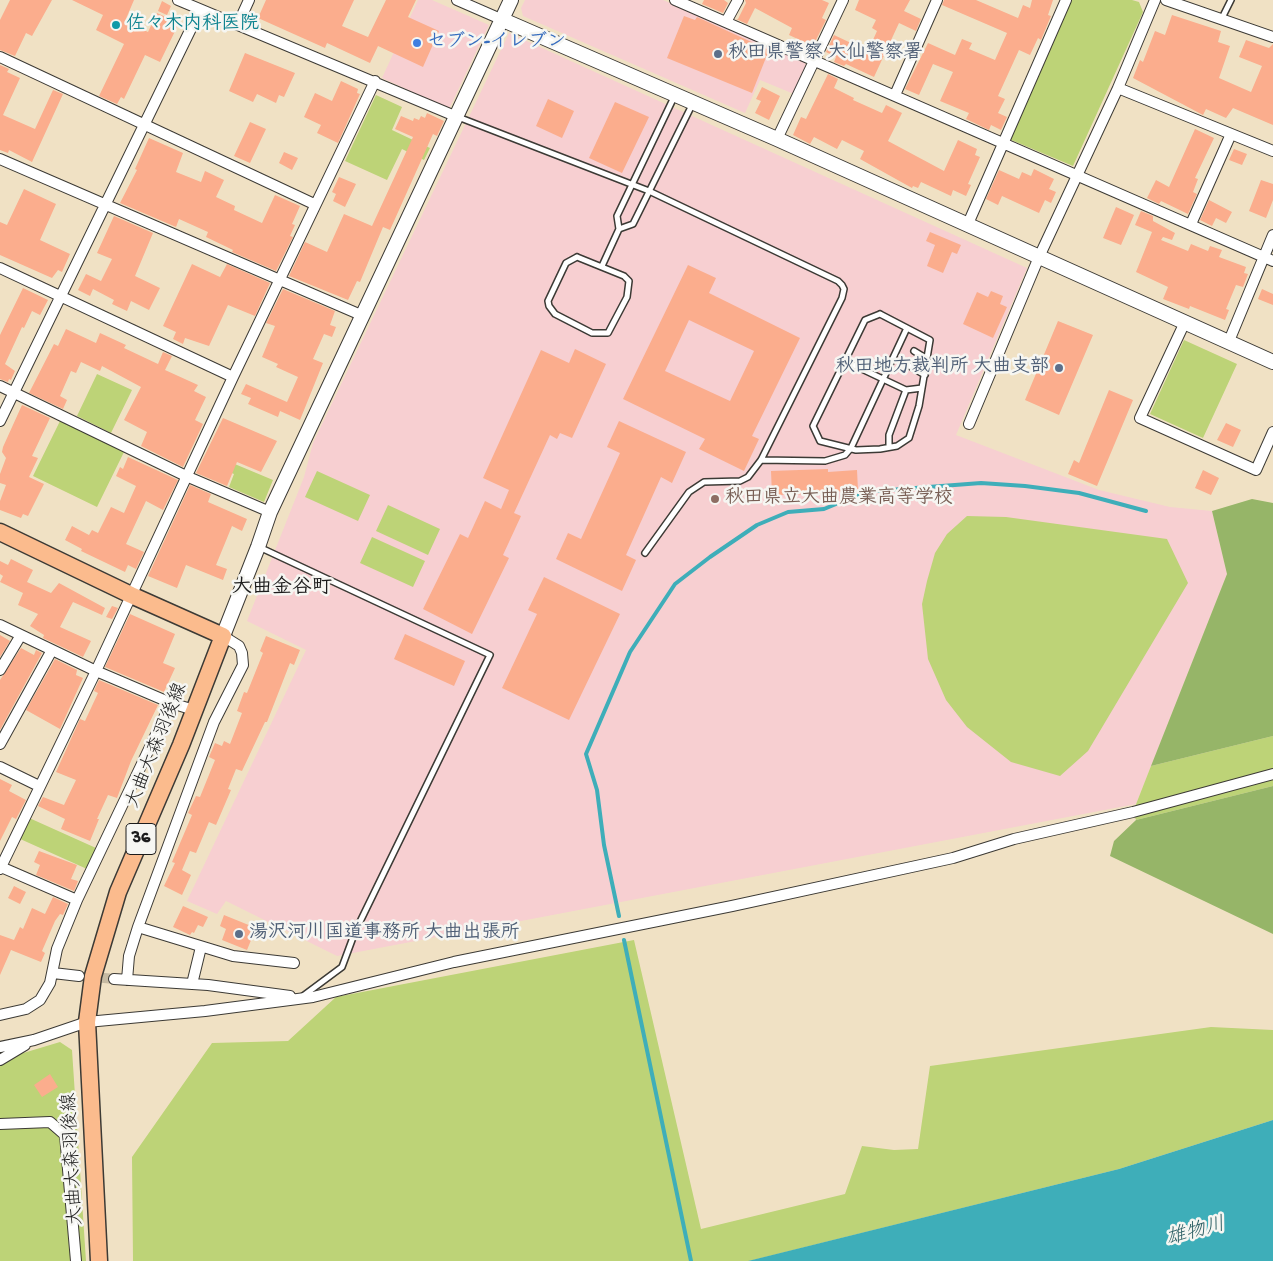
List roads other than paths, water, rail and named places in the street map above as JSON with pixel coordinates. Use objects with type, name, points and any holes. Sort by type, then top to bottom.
[{"type":"main road","points":[[0,532],[131,595],[223,636]]},
{"type":"main road","name":"大曲大森羽後線","points":[[100,1261],[87,1022],[93,976],[118,892],[223,636]]},
{"type":"street","points":[[178,0],[455,116]]},
{"type":"street","points":[[238,24],[249,0]]},
{"type":"street","points":[[457,0],[694,102],[1273,362]]},
{"type":"street","points":[[127,980],[129,956],[138,927],[214,722],[243,665],[239,646],[223,636],[270,512],[511,0]]},
{"type":"street","points":[[675,0],[815,59],[1268,259]]},
{"type":"street","points":[[777,139],[843,0]]},
{"type":"street","points":[[895,95],[937,0]]},
{"type":"street","points":[[967,226],[1066,0]]},
{"type":"street","points":[[969,424],[1039,257],[1118,88],[1155,0]]},
{"type":"street","points":[[1166,0],[1273,37]]},
{"type":"street","points":[[726,22],[736,1]]},
{"type":"street","points":[[0,421],[106,204],[142,125],[200,10]]},
{"type":"street","points":[[0,57],[314,204]]},
{"type":"street","points":[[77,900],[1,864],[96,671],[314,204],[375,81]]},
{"type":"street","points":[[1118,88],[1273,151]]},
{"type":"street","points":[[1191,224],[1231,134]]},
{"type":"street","points":[[0,159],[361,316]]},
{"type":"street","points":[[1229,341],[1268,259],[1273,235]]},
{"type":"street","points":[[0,268],[233,377]]},
{"type":"street","points":[[1184,322],[1140,418],[1256,470],[1273,432]]},
{"type":"street","points":[[0,386],[186,476],[270,512]]},
{"type":"street","points":[[0,625],[96,671],[171,703],[194,710]]},
{"type":"street","points":[[0,670],[20,635]]},
{"type":"street","points":[[0,744],[52,650]]},
{"type":"street","points":[[0,1014],[26,1009],[40,1000],[50,983],[57,949],[77,900],[171,703]]},
{"type":"street","points":[[0,768],[39,786]]},
{"type":"street","points":[[0,1047],[34,1040],[87,1022],[205,1011],[301,998],[454,962],[732,906],[953,858],[1014,839],[1132,812],[1273,774]]},
{"type":"street","points":[[138,927],[201,948],[233,956],[294,963]]},
{"type":"street","points":[[192,984],[201,948]]},
{"type":"street","points":[[53,973],[79,976]]},
{"type":"street","points":[[114,979],[192,984],[301,998]]},
{"type":"street","points":[[0,1060],[34,1040]]},
{"type":"street","points":[[0,1124],[50,1122],[65,1135],[76,1261]]},
{"type":"lane","points":[[1221,20],[1231,0]]},
{"type":"lane","points":[[602,266],[619,229],[617,216],[675,94]]},
{"type":"lane","points":[[619,229],[633,224],[694,102]]},
{"type":"lane","points":[[455,116],[649,191],[838,281],[842,285],[844,290],[842,298],[761,460],[748,477],[740,482],[704,482],[689,492],[646,553]]},
{"type":"lane","points":[[580,258],[602,266],[624,276],[629,281],[630,286],[627,297],[611,330],[604,335],[592,333],[555,314],[548,306],[548,301],[569,259],[580,258]]},
{"type":"lane","points":[[880,314],[908,328],[930,340],[920,406],[909,438],[880,449],[851,448],[820,441],[813,426],[864,320],[880,314]]},
{"type":"lane","points":[[761,460],[825,461],[840,457],[851,448],[908,328]]},
{"type":"lane","points":[[914,351],[927,359]]},
{"type":"lane","points":[[845,361],[906,390],[922,388]]},
{"type":"lane","points":[[908,365],[924,375]]},
{"type":"lane","points":[[889,447],[889,435],[906,390]]},
{"type":"lane","points":[[258,547],[490,655],[355,932],[342,967],[301,998]]},
{"type":"water","name":"雄物川","points":[[1273,1120],[1273,1261],[748,1261],[1119,1169]]},
{"type":"waterway","points":[[619,916],[604,845],[597,790],[586,754],[630,652],[675,584],[710,557],[757,525],[788,512],[824,509],[853,497],[876,491],[981,483],[1025,486],[1079,493],[1146,511]]},
{"type":"waterway","points":[[624,940],[691,1261]]},
{"type":"tunnel","points":[[87,976],[114,979]]},
{"type":"place","name":"佐々木内科医院","points":[[116,25]]},
{"type":"place","name":"セブン-イレブン","points":[[417,43]]},
{"type":"place","name":"秋田県警察 大仙警察署","points":[[718,54]]},
{"type":"place","name":"秋田地方裁判所 大曲支部","points":[[1059,368]]},
{"type":"place","name":"秋田県立大曲農業高等学校","points":[[715,499]]},
{"type":"place","name":"湯沢河川国道事務所 大曲出張所","points":[[239,934]]},
{"type":"district","name":"大曲金谷町","points":[[282,589]]}]
